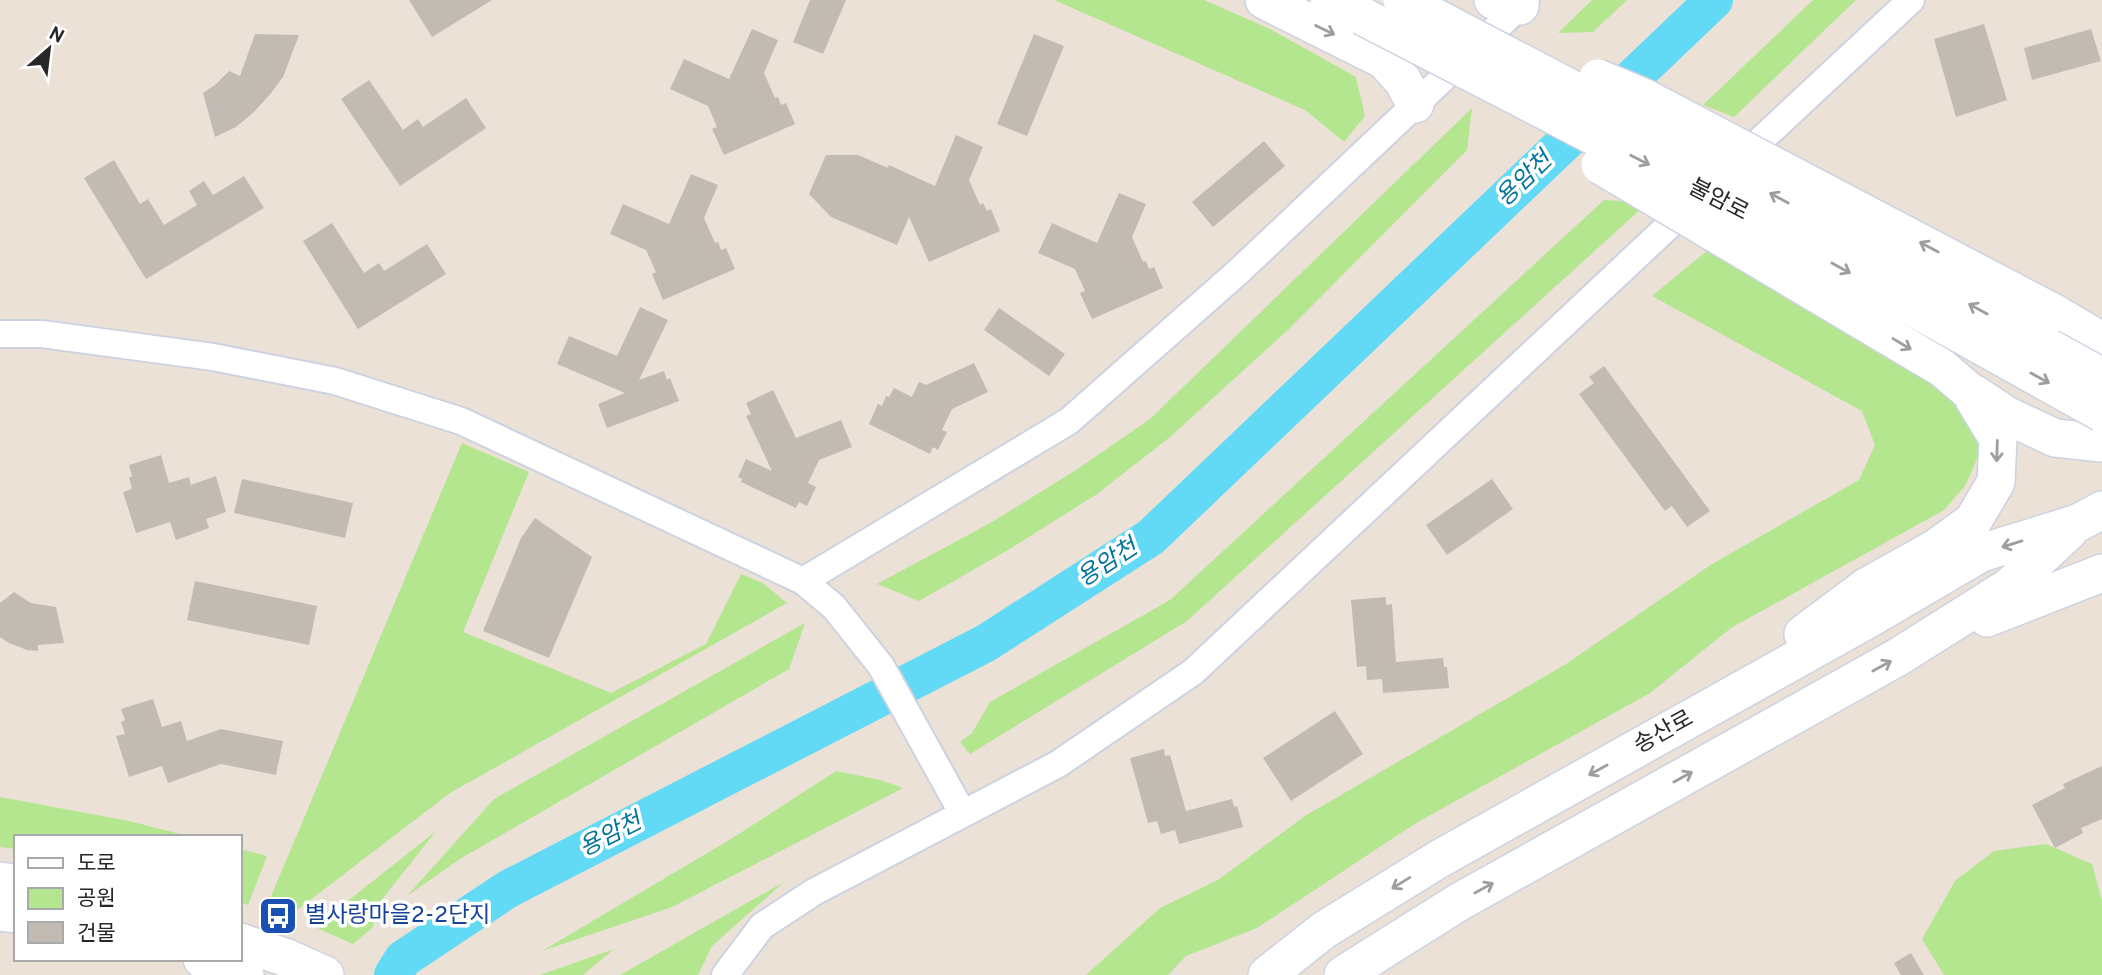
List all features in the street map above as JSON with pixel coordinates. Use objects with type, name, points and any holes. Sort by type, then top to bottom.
[{"type":"street","points":[[1264,0],[1384,60],[1403,81],[1415,104]]},
{"type":"street","name":"불암로","points":[[1329,0],[1754,219],[2102,413]]},
{"type":"street","name":"불암로","points":[[1402,0],[1766,191],[2102,377]]},
{"type":"street","points":[[1409,0],[1643,97],[2054,313],[2098,340]]},
{"type":"street","points":[[725,975],[762,926],[814,892],[1058,764],[1193,672],[1911,0]]},
{"type":"street","points":[[803,581],[1069,421],[1238,272],[1415,104],[1513,2]]},
{"type":"street","points":[[1362,16],[1499,105],[1942,368],[1969,391],[2006,415],[2055,438],[2102,443]]},
{"type":"street","points":[[0,334],[42,334],[213,357],[348,385],[461,421],[803,581],[834,607],[881,666],[963,814]]},
{"type":"street","points":[[1686,721],[1866,587],[1936,548],[1973,521],[1996,482],[1998,439],[1969,391]]},
{"type":"street","name":"송산로","points":[[1267,975],[1324,930],[1439,859],[1981,554],[2090,517]]},
{"type":"street","name":"송산로","points":[[1343,975],[1459,902],[1898,657],[2009,587],[2090,517]]},
{"type":"street","points":[[1914,646],[2102,573]]},
{"type":"street","points":[[242,943],[326,975]]},
{"type":"street","points":[[207,961],[245,975]]},
{"type":"green space","points":[[1054,0],[1204,0],[1270,29],[1356,77],[1365,116],[1344,142],[1305,110]]},
{"type":"green space","points":[[1592,0],[1627,0],[1593,32],[1558,33]]},
{"type":"green space","points":[[1813,0],[1856,0],[1734,117],[1703,105]]},
{"type":"green space","points":[[1472,108],[1467,150],[1289,329],[1170,437],[1097,494],[1013,547],[919,601],[877,584],[992,522],[1076,470],[1150,419]]},
{"type":"green space","points":[[1604,200],[1635,202],[1642,208],[1187,621],[970,754],[960,742],[972,733],[990,702],[1170,600]]},
{"type":"green space","points":[[1707,251],[1953,392],[1971,421],[1981,450],[1965,486],[1944,510],[1731,628],[1650,693],[1416,823],[1257,928],[1186,956],[1168,975],[1086,975],[1160,908],[1218,880],[1305,816],[1566,664],[1712,564],[1859,480],[1875,445],[1862,411],[1652,296]]},
{"type":"green space","points":[[462,443],[529,472],[463,632],[611,693],[706,644],[741,574],[763,583],[787,603],[450,793],[284,920],[264,913]]},
{"type":"green space","points":[[805,623],[789,669],[460,859],[407,896],[494,799]]},
{"type":"green space","points":[[836,771],[903,788],[672,907],[542,951],[731,839]]},
{"type":"green space","points":[[0,797],[129,821],[184,835],[14,835],[14,849],[0,847]]},
{"type":"green space","points":[[436,831],[376,907],[373,927],[353,944],[315,927]]},
{"type":"green space","points":[[2046,844],[2092,864],[2102,901],[2102,975],[1944,975],[1922,939],[1955,881],[1994,851]]},
{"type":"green space","points":[[242,850],[267,856],[248,905],[242,903]]},
{"type":"green space","points":[[784,882],[712,946],[698,975],[620,975]]},
{"type":"green space","points":[[614,949],[583,975],[540,975]]},
{"type":"building","points":[[409,0],[492,0],[432,37]]},
{"type":"building","points":[[810,0],[846,0],[823,54],[793,42]]},
{"type":"building","points":[[1984,24],[2007,100],[1956,117],[1934,39]]},
{"type":"building","points":[[752,29],[778,40],[764,73],[775,98],[778,97],[781,105],[786,103],[795,124],[724,155],[712,129],[717,127],[708,106],[670,89],[684,59],[729,79]]},
{"type":"building","points":[[2091,29],[2101,61],[2032,80],[2024,48]]},
{"type":"building","points":[[255,34],[299,35],[283,77],[272,92],[236,127],[215,137],[203,93],[229,71],[240,76]]},
{"type":"building","points":[[1034,34],[1064,46],[1027,136],[997,124]]},
{"type":"building","points":[[369,80],[403,130],[418,119],[423,127],[466,98],[486,128],[400,186],[341,99]]},
{"type":"building","points":[[956,135],[983,147],[969,180],[980,205],[983,203],[987,211],[991,209],[1000,231],[929,262],[909,217],[897,245],[831,217],[809,194],[826,155],[858,155],[888,168],[889,165],[935,186]]},
{"type":"building","points":[[1264,141],[1285,166],[1213,227],[1192,202]]},
{"type":"building","points":[[114,160],[140,204],[148,199],[164,225],[197,205],[189,191],[204,181],[213,195],[244,176],[264,208],[146,279],[84,178]]},
{"type":"building","points":[[691,174],[718,185],[704,218],[715,243],[718,242],[721,250],[726,248],[735,269],[663,300],[652,274],[656,272],[646,250],[610,234],[623,204],[669,224]]},
{"type":"building","points":[[1119,193],[1146,204],[1132,237],[1143,262],[1146,261],[1149,269],[1154,267],[1163,288],[1092,319],[1080,293],[1085,291],[1075,269],[1038,253],[1052,223],[1097,243]]},
{"type":"building","points":[[332,223],[364,273],[379,263],[384,271],[427,244],[446,274],[358,329],[303,241]]},
{"type":"building","points":[[640,307],[668,320],[639,380],[664,371],[667,380],[670,378],[679,401],[607,428],[598,404],[625,393],[557,364],[569,336],[617,356]]},
{"type":"building","points":[[999,308],[1065,354],[1049,376],[984,330]]},
{"type":"building","points":[[974,363],[988,392],[952,409],[942,430],[947,432],[938,450],[933,447],[930,454],[869,424],[878,404],[882,406],[886,396],[889,397],[894,388],[912,397],[919,382],[926,385]]},
{"type":"building","points":[[1604,366],[1710,511],[1687,527],[1672,506],[1665,511],[1579,394],[1594,383],[1589,377]]},
{"type":"building","points":[[773,390],[796,438],[841,420],[852,447],[819,460],[808,483],[816,487],[807,506],[799,502],[796,508],[741,482],[742,479],[738,477],[746,459],[772,471],[746,416],[751,414],[746,403]]},
{"type":"building","points":[[161,455],[169,483],[189,477],[191,485],[216,476],[226,512],[206,519],[209,528],[176,540],[170,522],[136,533],[123,492],[132,489],[129,465]]},
{"type":"building","points":[[242,479],[353,503],[345,538],[234,513]]},
{"type":"building","points":[[1492,479],[1513,509],[1447,555],[1426,525]]},
{"type":"building","points":[[535,518],[592,557],[549,658],[483,631],[521,538]]},
{"type":"building","points":[[195,581],[317,606],[309,645],[187,620]]},
{"type":"building","points":[[14,592],[31,603],[56,607],[64,643],[38,645],[38,651],[27,650],[0,637],[0,603]]},
{"type":"building","points":[[1386,597],[1386,605],[1392,604],[1396,662],[1443,658],[1444,667],[1447,667],[1449,688],[1383,693],[1382,679],[1367,680],[1366,666],[1357,667],[1351,600]]},
{"type":"building","points":[[153,699],[162,727],[181,721],[187,741],[221,729],[283,741],[276,775],[221,764],[168,783],[162,766],[129,777],[116,736],[125,734],[121,722],[125,720],[121,709]]},
{"type":"building","points":[[1335,711],[1363,754],[1291,801],[1263,758]]},
{"type":"building","points":[[1164,749],[1165,756],[1170,755],[1186,811],[1232,799],[1243,827],[1179,844],[1175,830],[1161,834],[1157,821],[1148,823],[1130,758]]},
{"type":"building","points":[[2102,766],[2102,819],[2081,828],[2083,833],[2055,848],[2032,805],[2065,788],[2063,784]]},
{"type":"building","points":[[1911,953],[1924,975],[1901,975],[1894,963]]},
{"type":"waterway","name":"용암천","points":[[393,975],[403,959],[508,889],[986,643],[1151,537],[1714,0]]},
{"type":"place","name":"별사랑마을2-2단지","points":[[278,916]]}]
